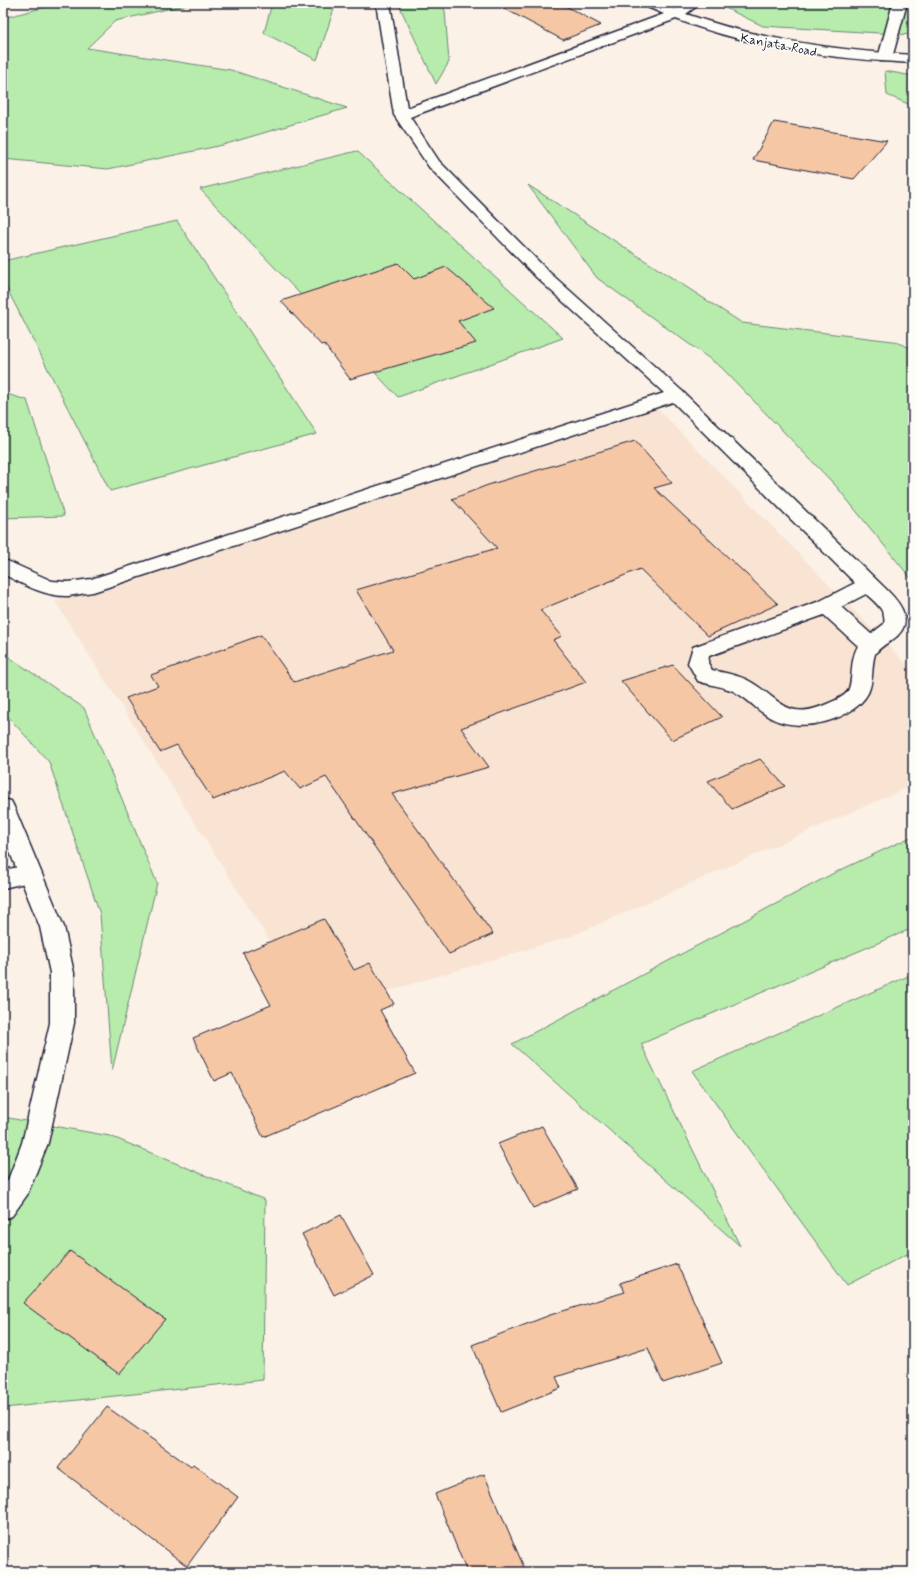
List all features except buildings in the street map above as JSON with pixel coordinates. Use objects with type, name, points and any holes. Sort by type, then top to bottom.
[{"type":"street","points":[[383,3],[401,115],[439,170],[543,275],[676,395],[868,584],[891,607],[895,617],[895,625],[891,630],[870,645],[863,657],[858,691],[853,700],[818,717],[784,717],[742,687],[705,676],[698,663],[700,652],[827,606],[868,584]]},
{"type":"street","name":"Kanjata Road","points":[[650,3],[675,15],[740,36],[814,52],[913,59]]},
{"type":"street","points":[[401,115],[675,15],[694,3]]},
{"type":"street","points":[[885,58],[900,3]]},
{"type":"street","points":[[3,566],[30,580],[49,586],[68,589],[93,585],[676,395]]},
{"type":"street","points":[[827,606],[870,645]]},
{"type":"street","points":[[3,807],[52,927],[62,973],[62,1023],[36,1143],[18,1186],[3,1207]]},
{"type":"street","points":[[3,879],[30,874]]},
{"type":"shaded area","points":[[656,407],[913,671],[913,785],[572,936],[315,1013],[55,601]]},
{"type":"green space","points":[[61,3],[194,3],[115,21],[87,48],[231,70],[347,108],[223,145],[108,169],[3,159],[3,18]]},
{"type":"green space","points":[[272,3],[336,3],[317,60],[264,33]]},
{"type":"green space","points":[[398,3],[442,3],[445,11],[449,62],[436,84]]},
{"type":"green space","points":[[715,3],[913,3],[913,35],[763,26]]},
{"type":"green space","points":[[885,71],[913,76],[913,106],[887,95]]},
{"type":"green space","points":[[357,151],[563,338],[398,397],[200,189]]},
{"type":"green space","points":[[528,185],[742,323],[893,341],[913,349],[913,581],[836,486],[721,367],[597,278]]},
{"type":"green space","points":[[177,221],[317,434],[110,491],[3,281],[3,261]]},
{"type":"green space","points":[[3,393],[27,400],[64,516],[3,518]]},
{"type":"green space","points":[[3,653],[84,708],[157,883],[112,1071],[100,914],[49,762],[3,711]]},
{"type":"green space","points":[[913,836],[913,928],[641,1044],[740,1246],[512,1044],[832,874]]},
{"type":"green space","points":[[913,974],[913,1251],[847,1285],[692,1071]]},
{"type":"green space","points":[[3,1117],[110,1136],[265,1200],[263,1380],[4,1408],[3,1414]]}]
